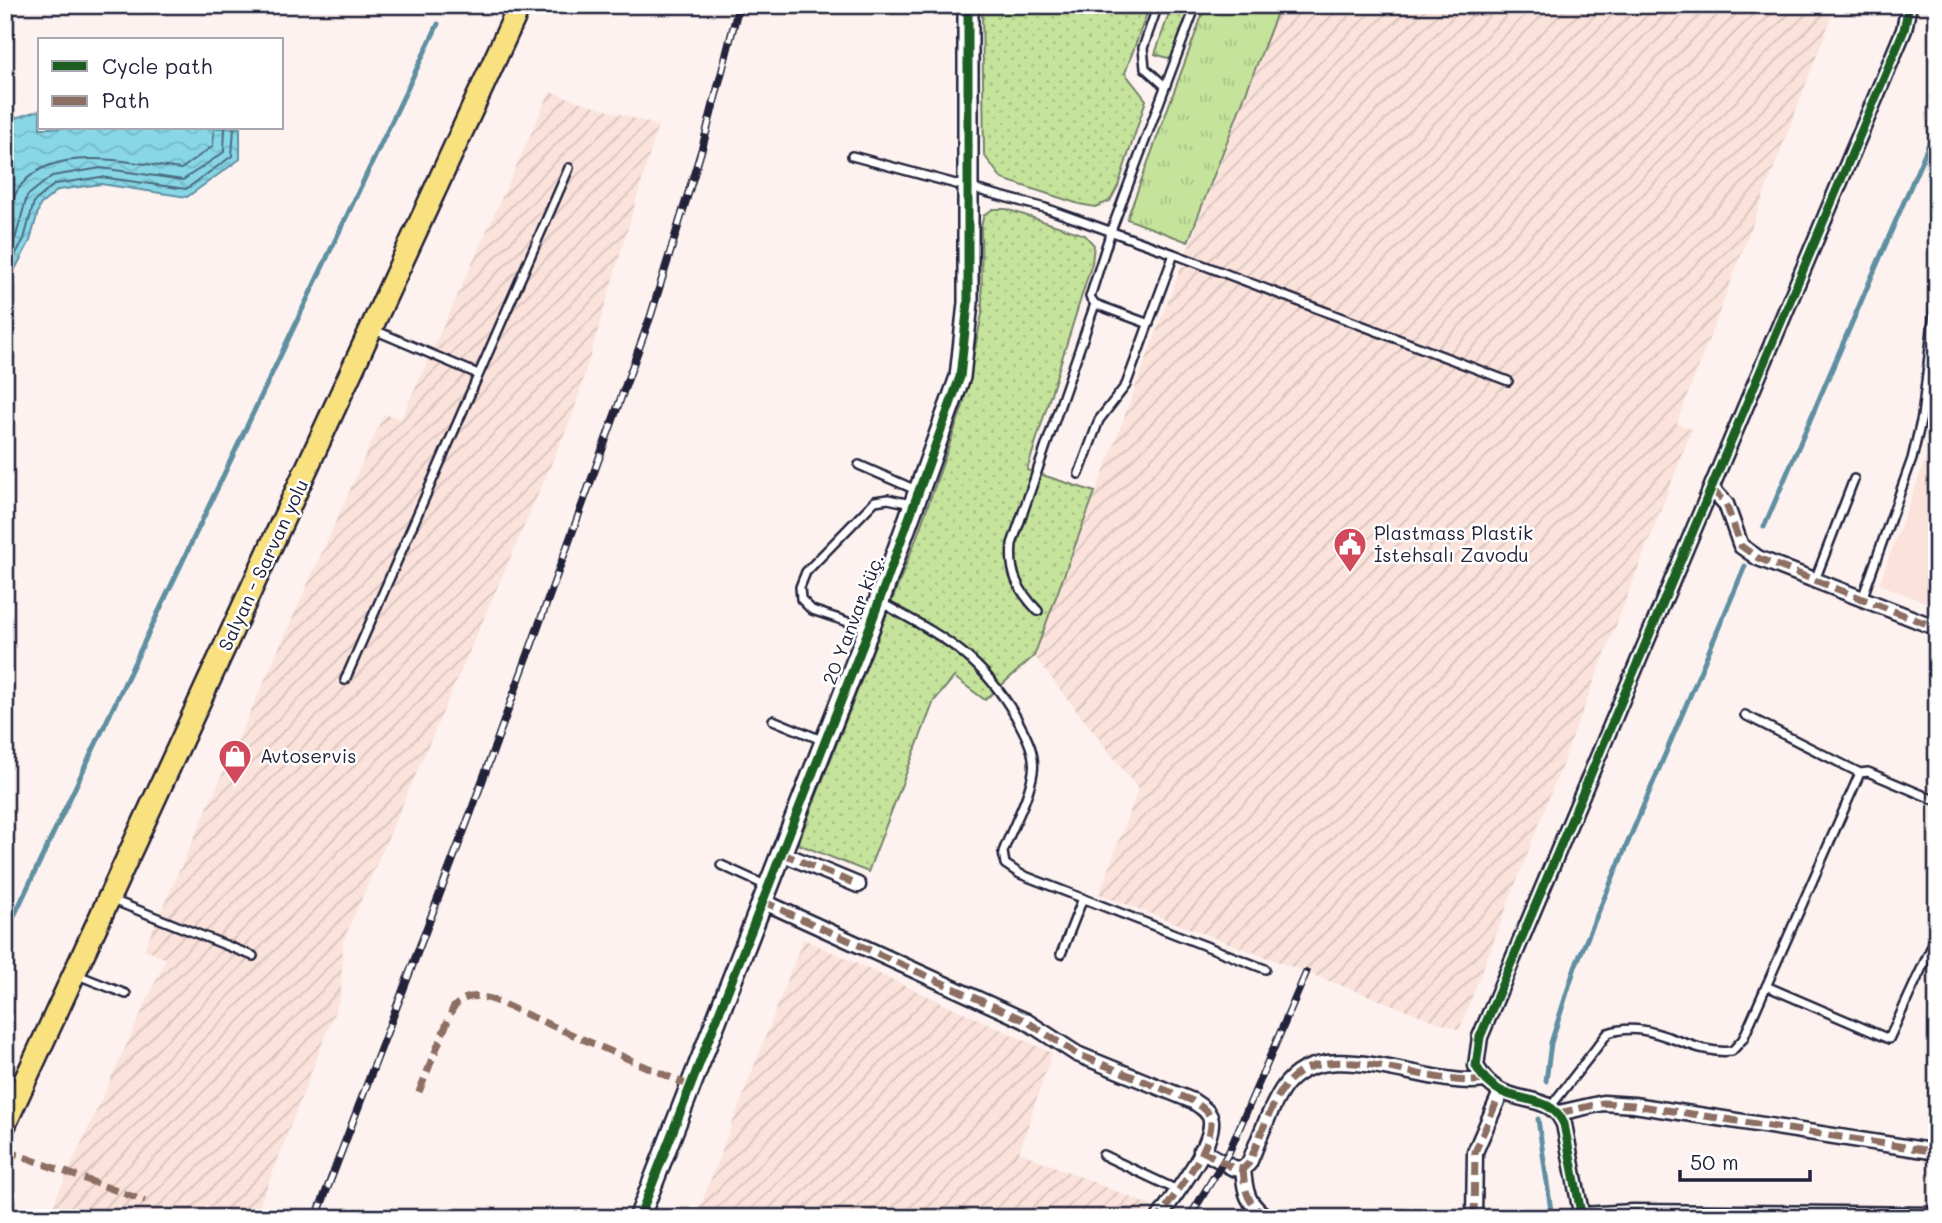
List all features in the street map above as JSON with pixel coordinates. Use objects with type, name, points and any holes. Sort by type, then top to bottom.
[{"type":"main road","name":"Salyan - Sarvan yolu","points":[[5,1124],[520,5]]},
{"type":"street","name":"20 Yanvar küç.","points":[[639,1218],[869,629],[960,377],[966,338],[968,5]]},
{"type":"street","points":[[1909,5],[1904,30],[1480,1037],[1476,1066],[1484,1080],[1501,1092],[1555,1109],[1603,1103],[1634,1105],[1937,1152]]},
{"type":"street","points":[[1712,489],[1726,504],[1741,545],[1758,558],[1937,628]]},
{"type":"street","points":[[781,853],[858,885]]},
{"type":"street","points":[[765,894],[1026,1021],[1077,1054],[1193,1101],[1206,1110],[1211,1120],[1201,1150],[1159,1218]]},
{"type":"street","points":[[1268,1218],[1249,1203],[1245,1194],[1243,1169],[1249,1163],[1282,1091],[1292,1079],[1317,1065],[1361,1064],[1450,1082],[1484,1080]]},
{"type":"street","points":[[1474,1218],[1475,1152],[1501,1092]]},
{"type":"street","points":[[1555,1109],[1564,1124],[1582,1217],[1633,1212],[1937,1215]]},
{"type":"street","points":[[1201,1150],[1233,1168],[1243,1169]]},
{"type":"lane","points":[[1158,5],[1143,48],[1144,68],[1165,86]]},
{"type":"lane","points":[[1149,324],[1095,304],[1090,297],[1091,286],[1196,5]]},
{"type":"lane","points":[[852,156],[1111,230],[1508,382]]},
{"type":"lane","points":[[345,680],[569,168]]},
{"type":"lane","points":[[1079,474],[1091,435],[1126,385],[1174,254]]},
{"type":"lane","points":[[1862,599],[1914,448],[1922,416],[1936,295]]},
{"type":"lane","points":[[1038,611],[1015,583],[1010,564],[1012,544],[1095,304]]},
{"type":"lane","points":[[371,329],[478,374]]},
{"type":"lane","points":[[859,465],[917,498]]},
{"type":"lane","points":[[1815,580],[1854,479]]},
{"type":"lane","points":[[869,629],[812,610],[801,599],[800,587],[806,572],[874,501],[917,498]]},
{"type":"lane","points":[[879,602],[968,655],[989,676],[1025,733],[1032,753],[1030,783],[1003,852],[1005,864],[1020,873],[1265,969]]},
{"type":"lane","points":[[1745,715],[1860,773],[1868,772],[1937,801]]},
{"type":"lane","points":[[773,720],[825,741]]},
{"type":"lane","points":[[1555,1109],[1608,1033],[1622,1028],[1639,1028],[1718,1053],[1732,1051],[1743,1039],[1860,773]]},
{"type":"lane","points":[[721,865],[765,894]]},
{"type":"lane","points":[[1061,954],[1083,898]]},
{"type":"lane","points":[[109,899],[253,956]]},
{"type":"lane","points":[[1766,986],[1889,1040],[1937,935]]},
{"type":"lane","points":[[75,974],[126,994]]},
{"type":"lane","points":[[1103,1155],[1177,1190]]},
{"type":"shaded area","name":"Plastmass Plastik İstehsalı Zavodu","points":[[1280,5],[1836,5],[1677,423],[1692,429],[1459,1030],[1099,894],[1138,789],[1034,656]]},
{"type":"shaded area","points":[[550,92],[658,126],[573,414],[343,941],[341,995],[255,1218],[47,1218],[166,959],[144,949],[384,414],[401,419]]},
{"type":"shaded area","points":[[1937,373],[1937,607],[1879,584],[1926,458]]},
{"type":"shaded area","points":[[803,939],[1052,1053],[1019,1152],[1152,1206],[1143,1218],[696,1218]]},
{"type":"green space","points":[[982,5],[1150,5],[1125,73],[1146,100],[1118,186],[1110,201],[1095,207],[1079,204],[1002,179],[984,155]]},
{"type":"green space","points":[[1172,5],[1190,5],[1171,59],[1155,54]]},
{"type":"green space","points":[[1206,5],[1280,5],[1188,242],[1127,219]]},
{"type":"green space","points":[[993,209],[1006,209],[1085,235],[1094,245],[1092,263],[1027,470],[1095,492],[1034,656],[985,700],[954,677],[934,701],[868,872],[798,844],[916,539],[963,406],[982,314],[981,226],[984,215]]},
{"type":"water","points":[[38,111],[38,130],[240,130],[240,159],[187,197],[101,184],[58,190],[40,205],[30,241],[5,288],[5,121]]},
{"type":"waterway","points":[[5,935],[438,24]]},
{"type":"waterway","points":[[1764,527],[1937,125]]},
{"type":"waterway","points":[[1546,1081],[1551,1043],[1575,967],[1745,566]]},
{"type":"waterway","points":[[1538,1119],[1552,1218]]},
{"type":"railway","points":[[316,1218],[471,812],[651,315],[703,145],[739,5]]},
{"type":"railway","points":[[1189,1218],[1229,1152],[1306,973]]},
{"type":"marked path","points":[[1712,489],[1726,504],[1741,546],[1758,558],[1937,628]]},
{"type":"marked path","points":[[781,853],[858,885]]},
{"type":"marked path","points":[[762,901],[1026,1021],[1077,1054],[1202,1107],[1209,1114],[1211,1121],[1206,1144],[1159,1218]]},
{"type":"marked path","points":[[419,1092],[453,1008],[462,1000],[475,996],[491,999],[690,1086]]},
{"type":"marked path","points":[[1201,1150],[1233,1168],[1243,1169],[1249,1163],[1282,1090],[1299,1072],[1322,1064],[1348,1062],[1460,1081],[1484,1080]]},
{"type":"marked path","points":[[1474,1218],[1475,1152],[1501,1092]]},
{"type":"marked path","points":[[1559,1113],[1603,1103],[1634,1105],[1937,1152]]},
{"type":"marked path","points":[[5,1150],[145,1201]]},
{"type":"marked path","points":[[1243,1169],[1251,1203],[1268,1218]]},
{"type":"marked path","points":[[1582,1215],[1633,1212],[1937,1215]]},
{"type":"cycle path","points":[[639,1218],[869,629],[960,377],[968,303],[968,5]]},
{"type":"cycle path","points":[[1582,1218],[1564,1124],[1556,1112],[1546,1105],[1511,1095],[1487,1081],[1476,1066],[1480,1037],[1904,30],[1909,5]]},
{"type":"place","name":"Plastmass Plastik İstehsalı Zavodu","points":[[1350,574]]},
{"type":"place","name":"Avtoservis","points":[[235,786]]}]
